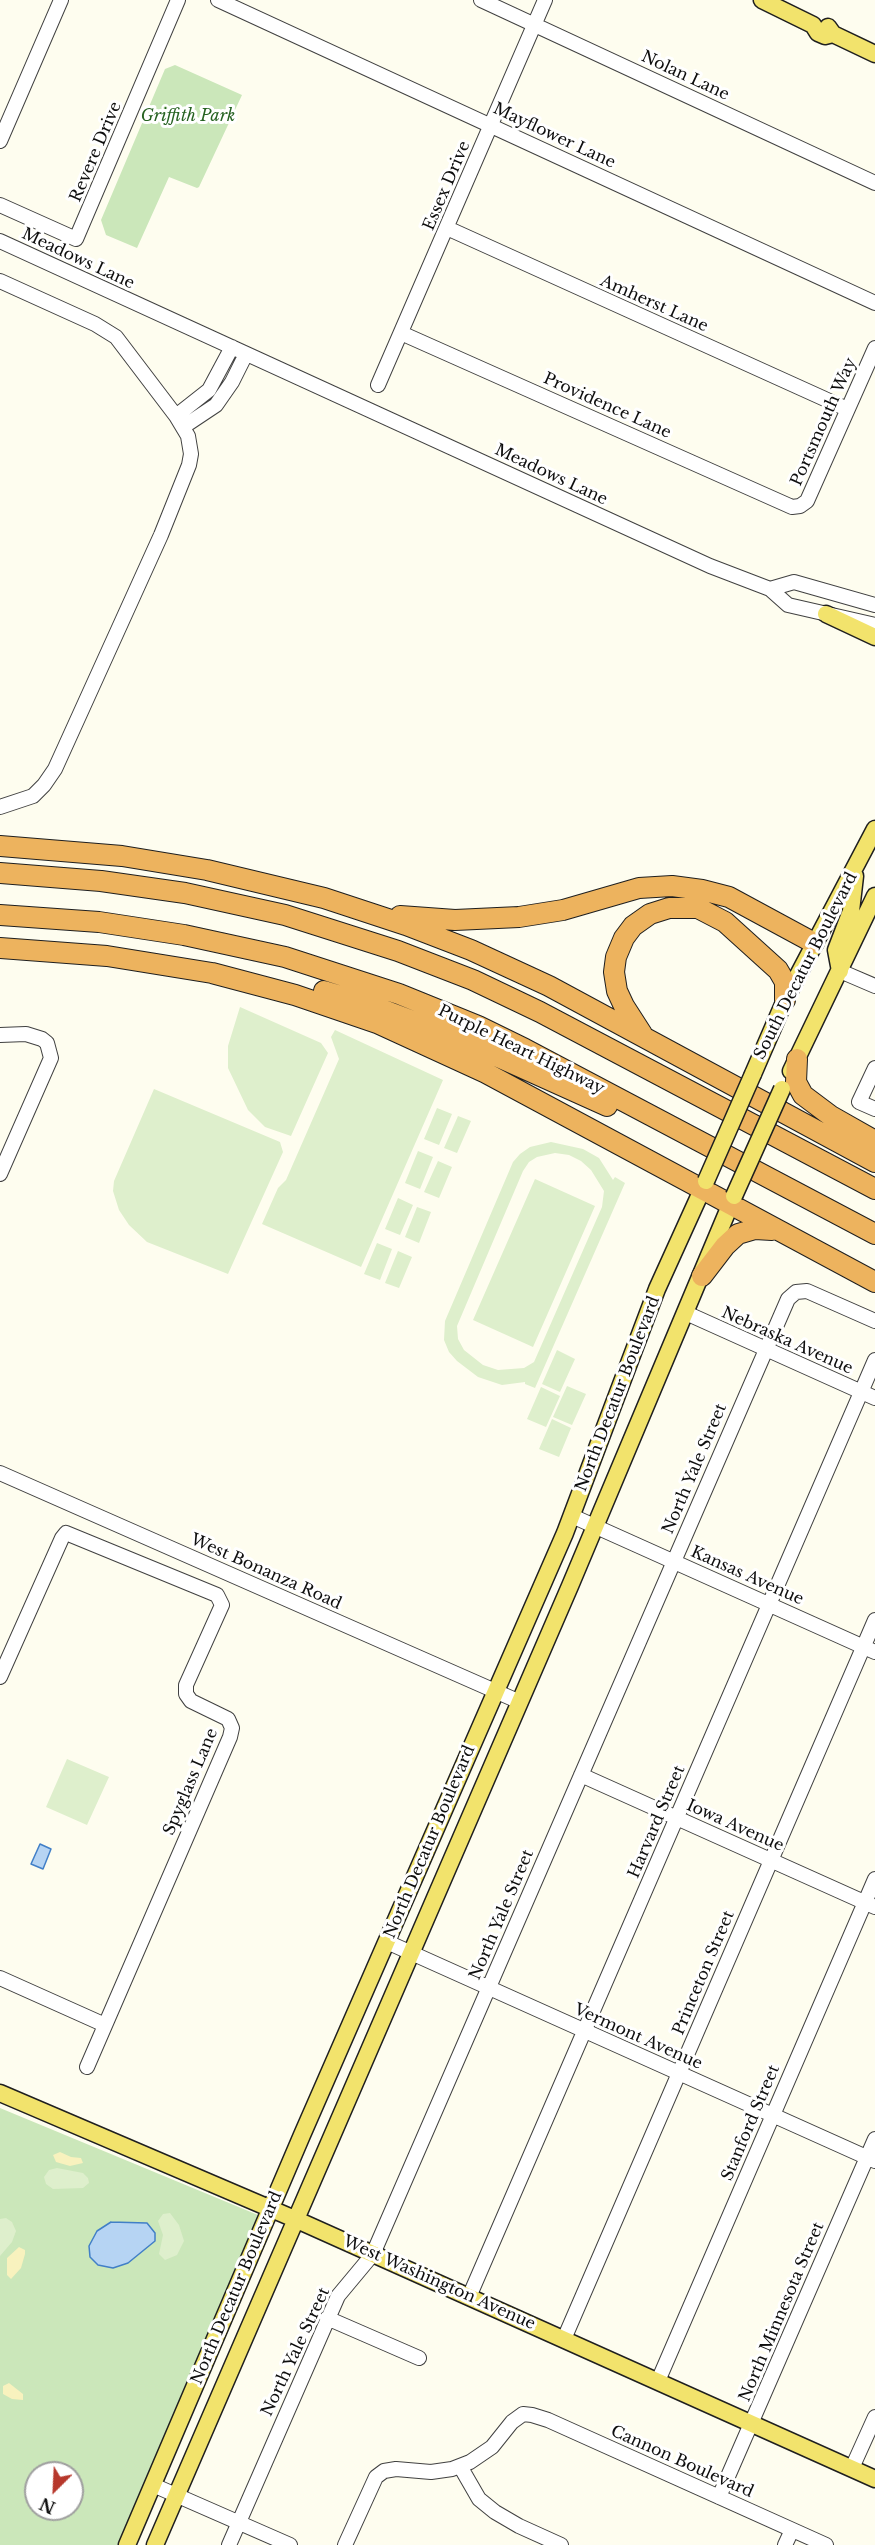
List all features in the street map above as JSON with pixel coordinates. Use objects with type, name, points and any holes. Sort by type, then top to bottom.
[{"type":"highway","points":[[0,846],[78,851],[172,863],[284,887],[374,914],[438,937],[510,967],[875,1162]]},
{"type":"highway","points":[[0,873],[92,880],[193,895],[293,917],[398,951],[462,976],[532,1008],[875,1189]]},
{"type":"highway","points":[[374,914],[445,919],[509,918],[563,910],[639,888],[672,886],[729,897],[814,943]]},
{"type":"highway","points":[[644,1038],[619,996],[615,967],[619,947],[630,930],[646,917],[664,909],[693,907],[721,919],[778,970],[785,982],[785,1000]]},
{"type":"highway","name":"Purple Heart Highway","points":[[0,915],[99,922],[184,935],[285,957],[383,988],[510,1041],[875,1234]]},
{"type":"highway","points":[[0,948],[107,956],[212,973],[328,1005],[424,1043],[501,1080],[704,1185],[780,1232],[875,1282]]},
{"type":"highway","points":[[212,973],[247,974],[308,987],[411,1020],[489,1052],[798,1193]]},
{"type":"highway","points":[[797,1059],[796,1082],[803,1095],[831,1116],[875,1141]]},
{"type":"highway","points":[[702,1276],[725,1246],[742,1232],[761,1229],[780,1232]]},
{"type":"main road","points":[[758,1],[813,25],[818,33],[825,36],[833,34],[875,54]]},
{"type":"main road","points":[[826,614],[875,637]]},
{"type":"main road","name":"South Decatur Boulevard","points":[[726,1136],[785,1000],[875,830]]},
{"type":"main road","points":[[840,971],[837,948],[851,911],[856,867]]},
{"type":"main road","name":"South Decatur Boulevard","points":[[754,1151],[875,896]]},
{"type":"main road","points":[[814,943],[829,955],[840,971]]},
{"type":"main road","name":"North Decatur Boulevard","points":[[127,2545],[572,1516],[654,1296],[726,1136]]},
{"type":"main road","name":"North Decatur Boulevard","points":[[155,2545],[520,1702],[754,1151]]},
{"type":"main road","name":"West Washington Avenue","points":[[0,2093],[297,2220],[875,2479]]},
{"type":"street","points":[[0,141],[61,0]]},
{"type":"street","name":"Revere Drive","points":[[0,205],[76,239],[178,0]]},
{"type":"street","name":"Mayflower Lane","points":[[218,0],[875,303]]},
{"type":"street","name":"Nolan Lane","points":[[481,0],[875,183]]},
{"type":"street","name":"Essex Drive","points":[[378,385],[545,0]]},
{"type":"street","name":"Amherst Lane","points":[[447,228],[847,409]]},
{"type":"street","name":"Meadows Lane","points":[[0,241],[710,566],[770,589],[788,605],[875,625]]},
{"type":"street","points":[[0,281],[111,333],[124,346],[179,422],[191,443],[189,465],[130,605],[55,769],[39,791],[21,801],[0,807]]},
{"type":"street","name":"Meadows Lane","points":[[143,307],[197,322],[290,364],[320,388]]},
{"type":"street","name":"Providence Lane","points":[[401,333],[792,507],[800,506]]},
{"type":"street","points":[[179,422],[209,390],[232,347]]},
{"type":"street","name":"Portsmouth Way","points":[[800,506],[807,501],[875,348]]},
{"type":"street","points":[[179,422],[216,405],[232,382],[246,354]]},
{"type":"street","points":[[770,589],[794,582],[875,604]]},
{"type":"street","points":[[840,971],[875,986]]},
{"type":"street","points":[[0,1035],[26,1034],[42,1039],[47,1043],[51,1058],[0,1174]]},
{"type":"street","points":[[875,1068],[860,1102],[875,1109]]},
{"type":"street","name":"North Yale Street","points":[[229,2545],[327,2318],[338,2296],[373,2254],[787,1301],[796,1292],[811,1293],[875,1322]]},
{"type":"street","name":"Nebraska Avenue","points":[[686,1313],[875,1398]]},
{"type":"street","name":"Harvard Street","points":[[469,2297],[875,1360]]},
{"type":"street","name":"West Bonanza Road","points":[[0,1473],[520,1702]]},
{"type":"street","name":"Kansas Avenue","points":[[572,1516],[869,1649]]},
{"type":"street","name":"Spyglass Lane","points":[[0,1677],[63,1536],[71,1533],[217,1595],[222,1605],[186,1685],[186,1694],[191,1701],[228,1719],[232,1728],[230,1737],[87,2067]]},
{"type":"street","name":"Princeton Street","points":[[564,2339],[771,1860],[869,1649],[875,1620]]},
{"type":"street","name":"Iowa Avenue","points":[[581,1775],[870,1905]]},
{"type":"street","name":"Stanford Street","points":[[658,2381],[773,2115],[870,1905],[875,1879]]},
{"type":"street","name":"Vermont Avenue","points":[[387,1942],[871,2160]]},
{"type":"street","points":[[2,1983],[105,2025]]},
{"type":"street","name":"North Minnesota Street","points":[[719,2497],[871,2160],[875,2139]]},
{"type":"street","points":[[327,2318],[419,2358]]},
{"type":"street","name":"Cannon Boulevard","points":[[460,2466],[492,2447],[512,2422],[523,2414],[532,2415],[826,2545]]},
{"type":"street","points":[[852,2468],[875,2417]]},
{"type":"street","points":[[345,2545],[376,2477],[384,2471],[396,2469],[431,2472],[460,2466],[479,2499],[495,2512],[561,2545]]},
{"type":"street","points":[[153,2485],[290,2545]]},
{"type":"street","points":[[785,2545],[792,2530]]},
{"type":"green space","name":"Griffith Park","points":[[175,65],[242,95],[199,187],[169,177],[137,248],[106,235],[101,220],[165,69]]},
{"type":"green space","points":[[240,1007],[321,1043],[328,1053],[291,1136],[265,1127],[248,1110],[228,1068],[228,1046]]},
{"type":"green space","points":[[335,1030],[443,1080],[361,1267],[262,1224],[278,1188],[286,1180],[339,1059],[331,1037]]},
{"type":"green space","points":[[154,1089],[280,1142],[283,1152],[228,1274],[147,1242],[129,1225],[119,1210],[113,1191],[114,1181]]},
{"type":"green space","points":[[437,1108],[452,1114],[439,1145],[424,1139]]},
{"type":"green space","points":[[458,1116],[471,1121],[457,1153],[444,1148]]},
{"type":"green space","points":[[551,1142],[583,1149],[599,1158],[613,1180],[615,1177],[625,1183],[535,1388],[525,1382],[502,1385],[478,1377],[457,1361],[449,1352],[444,1340],[445,1321],[513,1162],[530,1147]],"holes":[[[555,1153],[569,1155],[581,1161],[591,1170],[604,1191],[602,1207],[534,1362],[524,1368],[498,1370],[483,1365],[464,1350],[458,1339],[457,1326],[523,1171],[529,1162],[537,1157]]]},
{"type":"green space","points":[[418,1151],[433,1157],[420,1189],[405,1183]]},
{"type":"green space","points":[[438,1161],[452,1167],[439,1198],[424,1192]]},
{"type":"green space","points":[[535,1179],[595,1206],[533,1347],[473,1320]]},
{"type":"green space","points":[[398,1198],[413,1205],[400,1235],[385,1229]]},
{"type":"green space","points":[[417,1207],[431,1212],[419,1243],[405,1237]]},
{"type":"green space","points":[[377,1243],[392,1249],[380,1280],[364,1274]]},
{"type":"green space","points":[[398,1251],[412,1257],[399,1288],[385,1283]]},
{"type":"green space","points":[[557,1350],[575,1359],[560,1392],[542,1384]]},
{"type":"green space","points":[[567,1386],[586,1394],[572,1425],[553,1417]]},
{"type":"green space","points":[[541,1387],[560,1396],[546,1427],[527,1419]]},
{"type":"green space","points":[[552,1419],[571,1428],[559,1457],[539,1449]]},
{"type":"green space","points":[[67,1759],[109,1777],[87,1825],[46,1807]]},
{"type":"green space","points":[[0,2108],[270,2220],[121,2545],[0,2545]]},
{"type":"green space","points":[[57,2168],[83,2173],[89,2183],[83,2188],[53,2189],[46,2184],[44,2177],[49,2170]]},
{"type":"green space","points":[[170,2213],[179,2225],[184,2241],[177,2255],[165,2260],[159,2254],[163,2235],[158,2221],[163,2214]]},
{"type":"green space","points":[[6,2218],[12,2222],[16,2231],[12,2242],[0,2256],[0,2219]]},
{"type":"sand","points":[[60,2152],[81,2158],[83,2163],[70,2166],[56,2162],[53,2155]]},
{"type":"sand","points":[[19,2247],[25,2250],[25,2254],[21,2268],[11,2279],[7,2275],[7,2258]]},
{"type":"sand","points":[[9,2383],[23,2394],[23,2400],[12,2399],[3,2394],[3,2386]]},
{"type":"water","points":[[40,1844],[51,1849],[43,1869],[31,1864]]},
{"type":"water","points":[[111,2222],[147,2223],[155,2233],[155,2241],[128,2263],[113,2268],[98,2265],[90,2257],[89,2246],[97,2231]]}]
